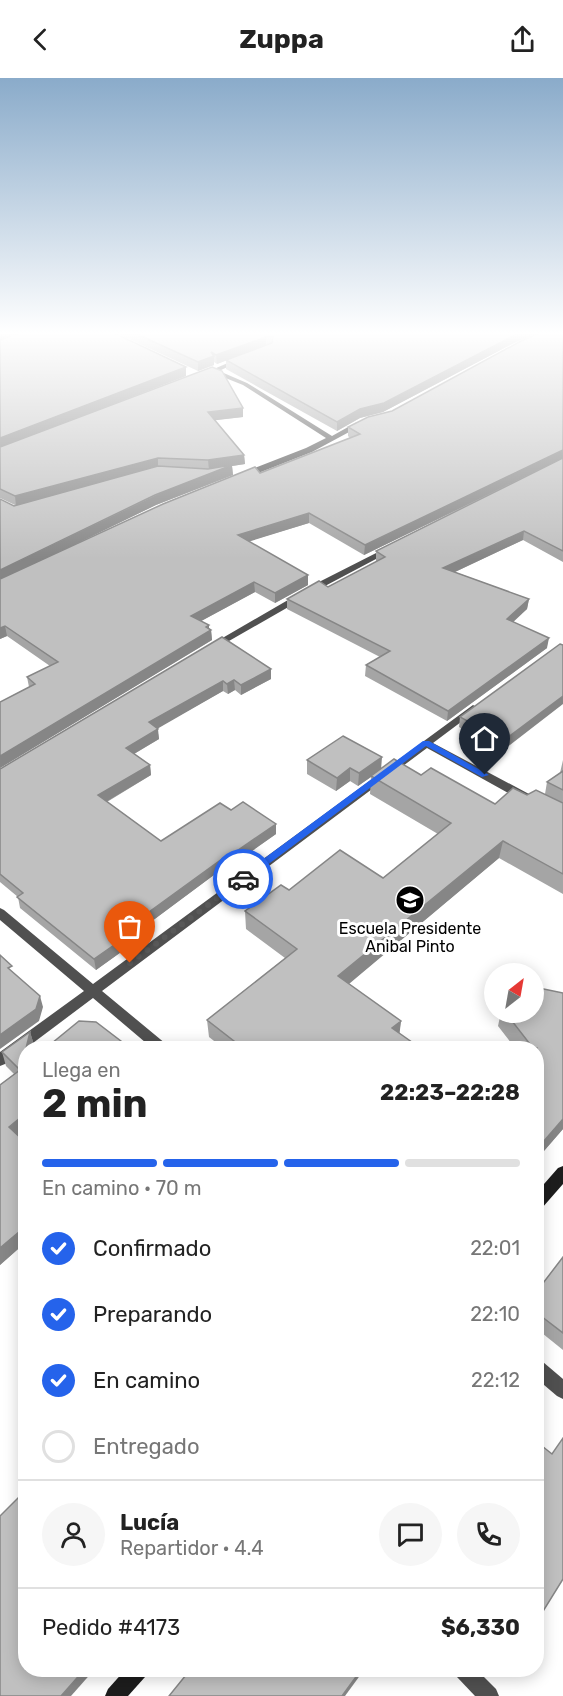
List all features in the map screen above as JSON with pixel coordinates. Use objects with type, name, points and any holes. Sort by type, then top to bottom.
[{"type":"main road","points":[[544,1195],[563,1173]]},
{"type":"main road","points":[[115,1696],[132,1677]]},
{"type":"street","points":[[282,408],[332,439]]},
{"type":"street","points":[[234,475],[279,462],[364,422]]},
{"type":"street","points":[[199,655],[322,584],[395,548]]},
{"type":"street","points":[[25,1041],[481,703]]},
{"type":"street","points":[[426,743],[531,800]]},
{"type":"street","points":[[0,913],[153,1041]]},
{"type":"street","points":[[0,1060],[18,1046]]},
{"type":"street","points":[[544,1374],[563,1390]]},
{"type":"street","points":[[471,1677],[489,1696]]},
{"type":"building","points":[[0,408],[80,408],[0,438]]},
{"type":"building","points":[[105,408],[243,408],[208,412],[244,455],[208,460],[158,458],[15,496],[0,489],[0,447]]},
{"type":"building","points":[[311,408],[366,408],[360,409],[337,422]]},
{"type":"building","points":[[398,408],[563,408],[563,450],[365,545],[309,513],[238,535],[308,575],[275,593],[254,582],[191,616],[209,625],[206,627],[211,630],[0,756],[0,702],[35,684],[27,677],[58,662],[5,626],[0,628],[0,579],[163,504],[255,467],[260,473],[360,434],[348,427],[368,417]]},
{"type":"building","points":[[563,458],[563,551],[524,531],[443,568],[529,599],[507,619],[549,638],[448,711],[366,665],[390,651],[287,599],[319,581],[328,587],[385,557],[376,551]]},
{"type":"building","points":[[232,465],[155,495],[0,570],[0,499],[14,506],[158,466],[208,469]]},
{"type":"building","points":[[222,637],[271,669],[241,685],[234,680],[227,684],[223,681],[149,722],[158,729],[126,748],[150,765],[98,795],[161,841],[220,803],[231,810],[243,802],[276,824],[228,857],[226,856],[142,917],[147,922],[94,959],[17,897],[23,893],[0,874],[0,769]]},
{"type":"building","points":[[560,644],[563,645],[563,696],[495,747],[464,730],[473,724],[460,717]]},
{"type":"building","points":[[343,736],[382,757],[359,773],[350,768],[337,778],[307,760]]},
{"type":"building","points":[[394,759],[421,775],[431,768],[495,804],[513,788],[527,795],[536,790],[563,803],[563,874],[503,841],[338,976],[401,1021],[392,1028],[410,1041],[234,1041],[207,1020],[297,949],[245,911],[281,885],[289,890],[340,850],[383,878],[451,823],[371,776]]},
{"type":"building","points":[[563,771],[563,790],[547,782]]},
{"type":"building","points":[[0,955],[12,966],[8,968],[40,996],[36,1009],[0,1035]]},
{"type":"building","points":[[544,989],[563,993],[563,1119],[544,1141],[544,1041],[528,1041],[514,1023],[544,1023]]},
{"type":"building","points":[[79,1021],[96,1022],[121,1041],[55,1041]]},
{"type":"building","points":[[30,1032],[28,1041],[18,1041],[18,1068],[2,1052]]},
{"type":"building","points":[[18,1072],[18,1120],[9,1127],[18,1135],[18,1233],[0,1248],[0,1085]]},
{"type":"building","points":[[563,1257],[563,1333],[544,1318],[544,1282]]},
{"type":"building","points":[[563,1438],[563,1579],[544,1610],[544,1448],[552,1454]]},
{"type":"building","points":[[18,1498],[18,1677],[78,1677],[61,1696],[0,1696],[0,1516]]},
{"type":"building","points":[[184,1677],[356,1677],[342,1696],[169,1696]]},
{"type":"way so far","points":[[130,963],[243,879]]},
{"type":"place","name":"Escuela Presidente Anibal Pinto","points":[[410,900]]},
{"type":"route","points":[[243,879],[426,743],[485,775]]}]
